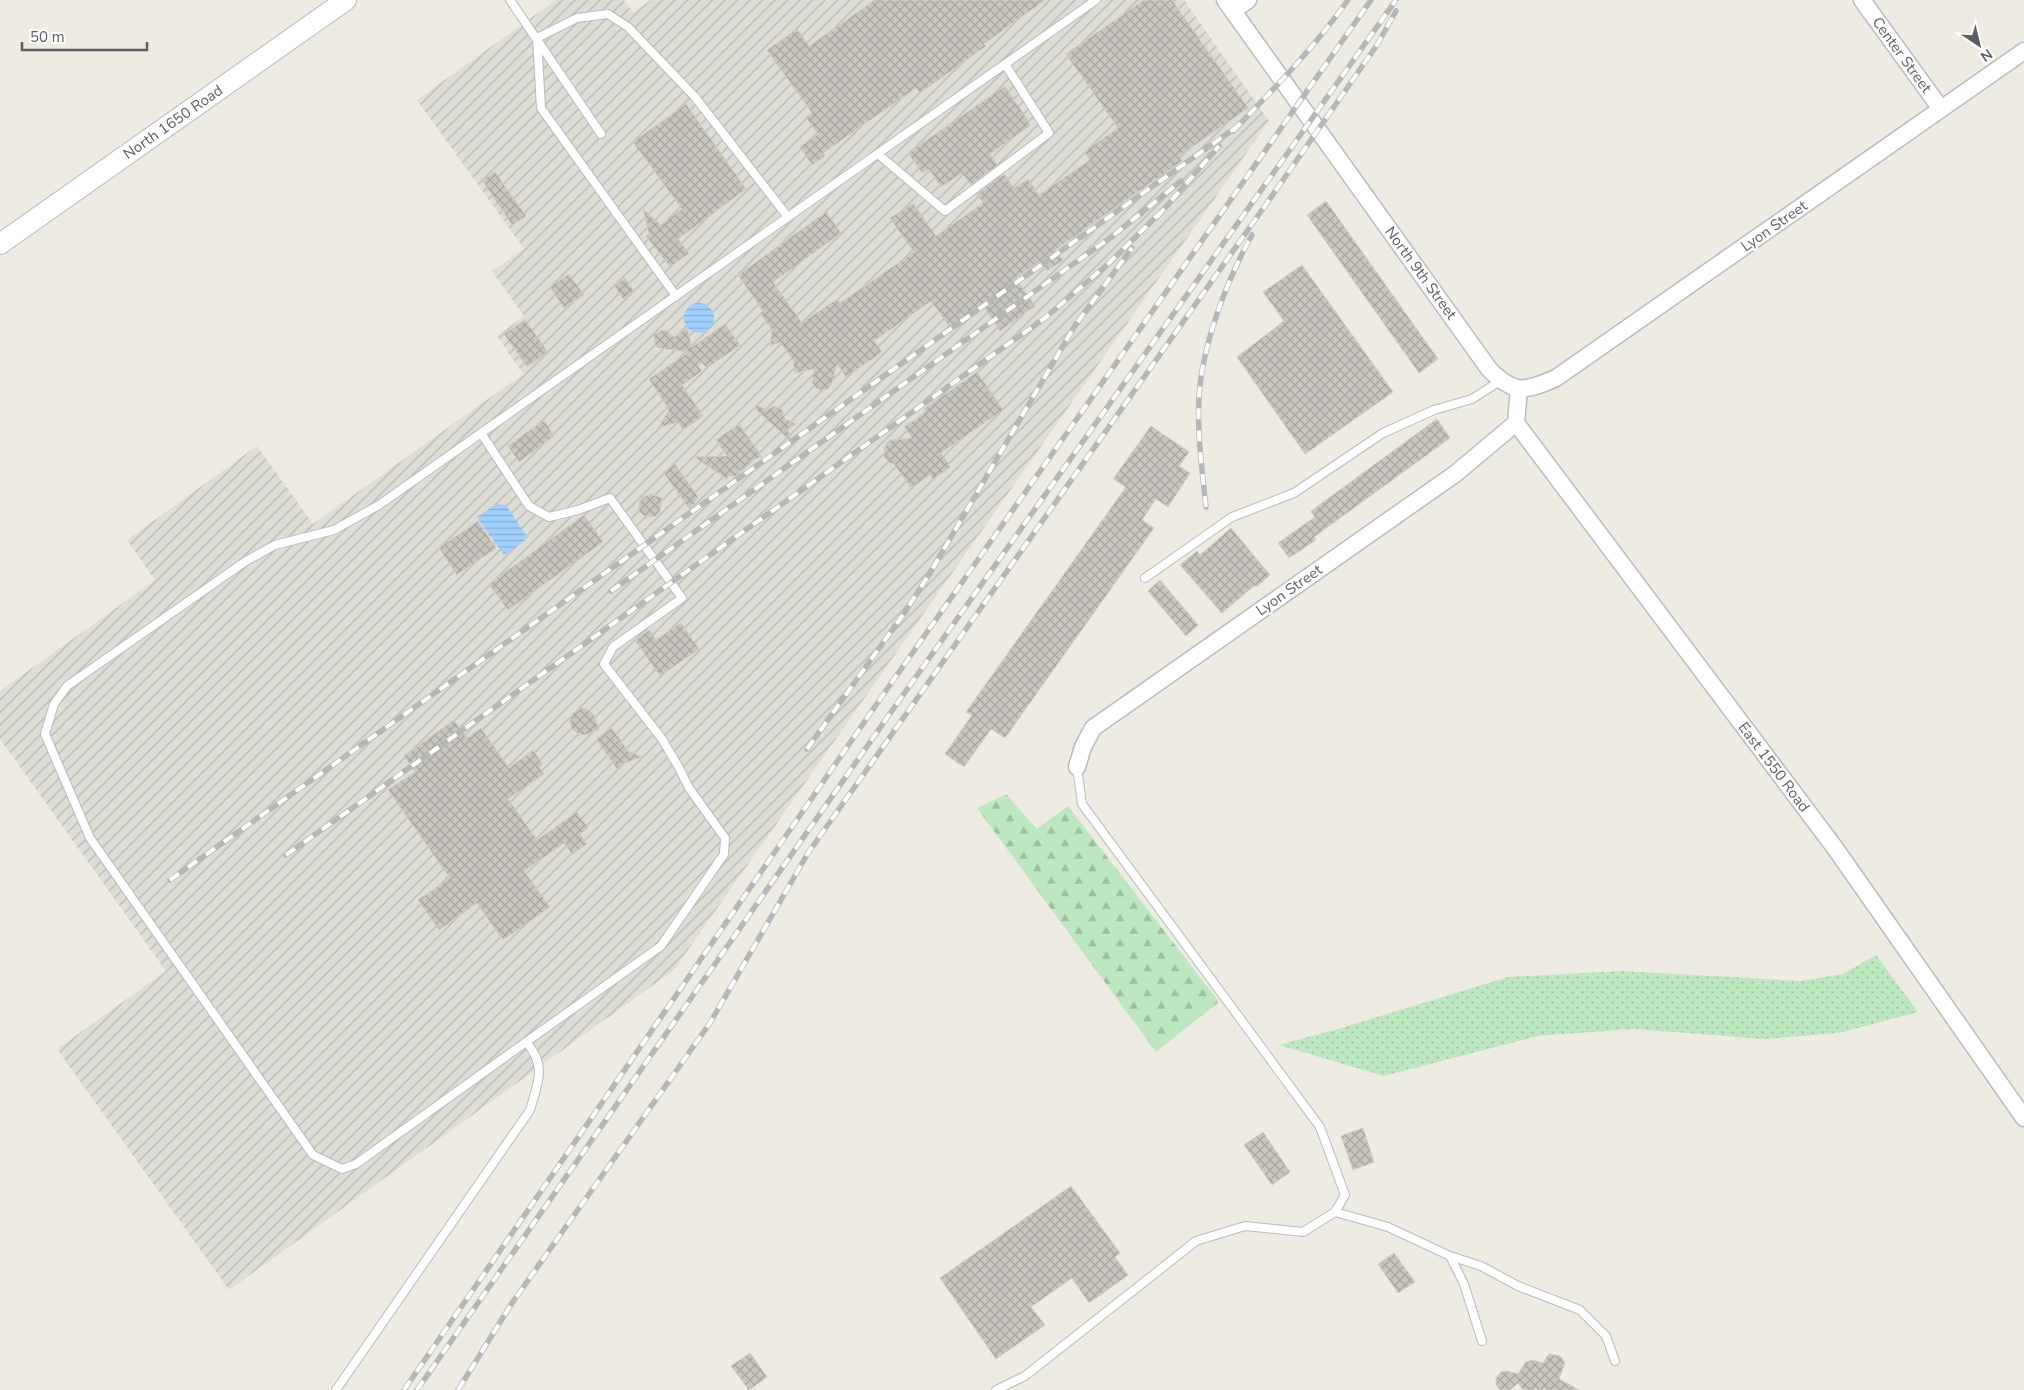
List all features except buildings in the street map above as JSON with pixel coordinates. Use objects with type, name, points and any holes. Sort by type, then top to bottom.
[{"type":"street","name":"North 1650 Road","points":[[0,244],[346,0]]},
{"type":"street","points":[[1229,5],[1248,0]]},
{"type":"street","name":"Center Street","points":[[1862,0],[1941,109]]},
{"type":"street","name":"North 9th Street","points":[[1229,5],[1489,369],[1500,380],[1518,389]]},
{"type":"street","name":"Lyon Street","points":[[1518,389],[1538,387],[1556,378],[2024,51]]},
{"type":"street","points":[[1516,423],[1518,389]]},
{"type":"street","name":"Lyon Street","points":[[1077,767],[1082,747],[1093,728],[1455,474],[1516,423]]},
{"type":"street","name":"East 1550 Road","points":[[1516,423],[1835,848],[2024,1118]]},
{"type":"lane","points":[[510,0],[601,134]]},
{"type":"lane","points":[[481,433],[529,506],[549,517],[578,510],[610,498],[682,598],[613,647],[604,664],[662,739],[689,788],[725,838],[724,854],[661,946],[356,1164],[342,1169],[313,1155],[90,838],[44,734],[54,704],[68,686],[246,561],[275,546],[334,530],[380,505],[481,433],[1096,0]]},
{"type":"lane","points":[[537,38],[578,18],[608,14],[628,27],[695,97],[788,217]]},
{"type":"lane","points":[[537,38],[541,108],[676,296]]},
{"type":"lane","points":[[878,154],[945,211],[1049,133],[1005,64]]},
{"type":"lane","points":[[1145,578],[1232,516],[1294,493],[1383,433],[1434,410],[1472,399],[1500,380]]},
{"type":"lane","points":[[996,1390],[1025,1376],[1196,1241],[1245,1226],[1302,1232],[1335,1212],[1345,1194],[1320,1127],[1082,804],[1077,767]]},
{"type":"lane","points":[[336,1390],[530,1110],[540,1073],[534,1050],[526,1042]]},
{"type":"lane","points":[[1335,1212],[1388,1227],[1450,1256],[1481,1266],[1518,1286],[1580,1310],[1606,1336],[1615,1361]]},
{"type":"lane","points":[[1450,1256],[1464,1284],[1482,1341]]},
{"type":"shaded area","points":[[556,0],[624,0],[633,12],[651,0],[1184,0],[1269,121],[674,970],[229,1290],[57,1049],[166,971],[0,739],[0,691],[155,580],[127,540],[257,446],[313,524],[523,374],[497,336],[524,316],[492,271],[524,249],[417,100]]},
{"type":"green space","points":[[1006,794],[1037,829],[1068,806],[1219,1002],[1156,1052],[977,808]]},
{"type":"green space","points":[[1876,955],[1918,1012],[1839,1033],[1764,1039],[1634,1029],[1537,1036],[1384,1076],[1279,1045],[1508,977],[1622,971],[1801,981],[1843,974]]},
{"type":"water","points":[[699,303],[710,307],[714,318],[710,329],[699,333],[688,329],[684,318],[688,307]]},
{"type":"water","points":[[496,504],[506,505],[528,538],[504,555],[477,517]]},
{"type":"railway","points":[[1233,131],[1307,51],[1348,0]]},
{"type":"railway","points":[[404,1390],[885,692],[1371,0]]},
{"type":"railway","points":[[417,1390],[896,705],[1396,0]]},
{"type":"railway","points":[[458,1390],[512,1303],[710,1023],[808,853],[1274,193],[1377,45],[1396,11]]},
{"type":"railway","points":[[170,880],[1238,126]]},
{"type":"railway","points":[[1157,217],[1219,146]]},
{"type":"railway","points":[[611,591],[1110,238],[1181,181]]},
{"type":"railway","points":[[286,855],[1045,318],[1109,263],[1161,212]]},
{"type":"railway","points":[[1206,507],[1200,452],[1199,397],[1201,377],[1217,313],[1252,235]]},
{"type":"railway","points":[[807,749],[905,612],[930,573],[1074,327],[1132,248]]}]
